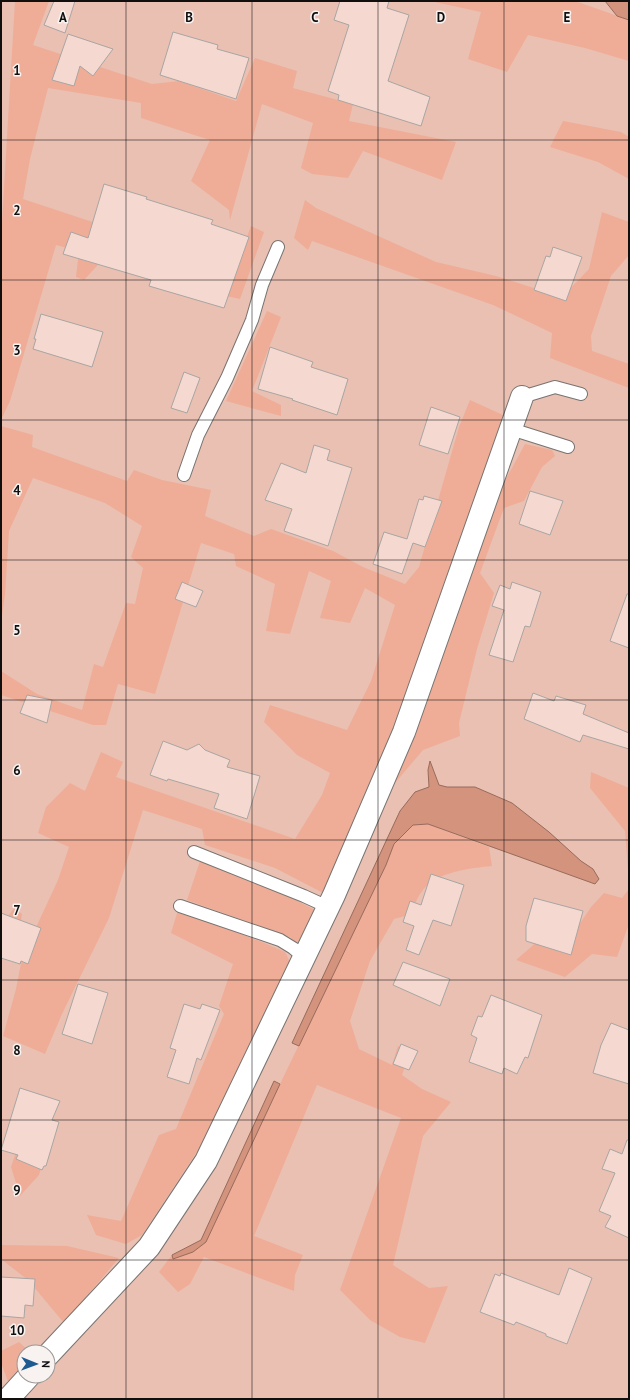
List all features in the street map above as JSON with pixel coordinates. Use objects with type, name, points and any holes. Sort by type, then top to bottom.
[{"type":"street","points":[[56,1347],[149,1247],[206,1161],[328,908],[404,732],[522,397]]},
{"type":"street","points":[[8,1399],[22,1384]]},
{"type":"lane","points":[[184,475],[198,435],[227,378],[252,320],[262,285],[278,247]]},
{"type":"lane","points":[[522,397],[555,387],[581,394]]},
{"type":"lane","points":[[511,429],[568,447]]},
{"type":"lane","points":[[194,852],[304,896],[328,908]]},
{"type":"lane","points":[[180,906],[280,940],[304,957]]},
{"type":"shaded area","points":[[1,1],[605,1],[614,11],[629,17],[629,1399],[1,1399]]},
{"type":"shaded area","points":[[15,1],[49,1],[33,45],[152,84],[179,81],[236,101],[255,58],[297,71],[293,88],[353,104],[349,121],[456,142],[442,180],[363,151],[348,178],[312,174],[301,168],[313,123],[262,104],[230,220],[229,210],[191,181],[210,140],[141,118],[141,103],[48,88],[30,159],[23,199],[235,269],[251,226],[264,232],[240,299],[194,289],[106,256],[84,280],[76,277],[79,251],[56,245],[10,401],[1,420],[1,239]]},
{"type":"shaded area","points":[[430,1],[575,1],[629,20],[629,61],[585,48],[528,35],[507,72],[468,59],[481,12]]},
{"type":"shaded area","points":[[605,1],[629,1],[629,20],[617,16]]},
{"type":"shaded area","points":[[563,121],[621,132],[629,137],[629,179],[598,162],[550,147]]},
{"type":"shaded area","points":[[305,200],[316,208],[436,262],[496,276],[562,297],[589,269],[602,212],[629,222],[629,255],[611,276],[591,336],[592,351],[629,364],[629,388],[550,358],[552,333],[493,305],[312,241],[308,250],[294,238]]},
{"type":"shaded area","points":[[267,311],[281,317],[252,391],[281,405],[281,416],[226,401]]},
{"type":"shaded area","points":[[470,400],[505,416],[396,722],[325,894],[275,868],[205,845],[202,829],[143,810],[109,918],[62,1014],[45,1054],[3,1036],[16,989],[23,953],[1,926],[14,908],[22,914],[19,933],[32,936],[58,880],[69,847],[38,833],[46,807],[70,783],[85,791],[101,752],[123,762],[116,777],[295,839],[322,795],[330,773],[297,755],[264,722],[270,705],[347,730],[371,681],[395,605],[365,588],[350,623],[320,618],[331,581],[309,571],[290,634],[266,631],[275,584],[236,566],[234,554],[201,543],[155,694],[118,684],[106,725],[93,725],[1,695],[1,671],[37,694],[82,710],[94,664],[103,667],[126,603],[135,604],[143,568],[131,557],[142,526],[105,503],[33,478],[9,531],[5,595],[1,622],[1,426],[33,435],[32,447],[127,481],[134,470],[162,480],[211,490],[205,516],[254,536],[271,529],[333,551],[363,567],[405,584],[419,567],[459,427]]},
{"type":"shaded area","points":[[525,444],[552,450],[555,456],[542,467],[524,501],[504,508],[480,573],[494,593],[477,649],[459,723],[460,736],[423,750],[395,783],[406,743],[494,501]]},
{"type":"shaded area","points":[[430,761],[439,785],[447,787],[475,787],[512,803],[549,832],[581,861],[593,869],[599,879],[595,884],[428,824],[413,825],[394,844],[386,865],[299,1046],[292,1043],[400,811],[415,792],[429,787],[428,770]]},
{"type":"shaded area","points":[[591,772],[629,788],[629,883],[625,831],[590,788]]},
{"type":"shaded area","points":[[428,824],[489,847],[492,866],[454,872],[436,879],[421,893],[409,915],[394,919],[370,961],[350,1021],[359,1049],[392,1065],[398,1046],[410,1052],[402,1075],[422,1089],[451,1102],[423,1136],[393,1265],[429,1288],[448,1286],[425,1343],[400,1337],[370,1320],[340,1290],[401,1118],[317,1085],[254,1236],[303,1255],[295,1275],[294,1291],[204,1257],[190,1284],[178,1292],[159,1272],[172,1255],[174,1259],[206,1242],[280,1084],[386,865],[394,844],[413,825]]},
{"type":"shaded area","points":[[200,861],[274,889],[315,910],[302,948],[290,937],[187,900]]},
{"type":"shaded area","points":[[629,889],[629,924],[617,957],[592,954],[565,977],[516,960],[546,934],[569,940],[591,907],[604,893],[622,898]]},
{"type":"shaded area","points":[[178,910],[285,952],[290,962],[212,1129],[142,1235],[126,1244],[96,1235],[87,1215],[121,1221],[159,1135],[176,1129],[224,1014],[219,1006],[233,964],[171,933]]},
{"type":"shaded area","points":[[274,1081],[280,1084],[206,1242],[193,1252],[173,1259],[172,1255],[201,1240]]},
{"type":"shaded area","points":[[29,1113],[55,1120],[39,1175],[20,1196],[11,1167]]},
{"type":"shaded area","points":[[1,1245],[67,1246],[119,1258],[64,1323],[28,1280],[1,1259]]},
{"type":"shaded area","points":[[19,1342],[21,1344],[16,1344],[16,1375],[9,1384],[1,1363],[1,1351]]},
{"type":"building","points":[[54,1],[75,1],[65,33],[44,25]]},
{"type":"building","points":[[340,1],[389,1],[387,8],[409,15],[388,81],[430,97],[421,126],[338,100],[339,95],[328,91],[349,25],[334,20]]},
{"type":"building","points":[[173,32],[218,45],[217,49],[249,58],[236,99],[160,75]]},
{"type":"building","points":[[68,34],[113,49],[93,76],[80,66],[74,86],[52,80]]},
{"type":"building","points":[[104,184],[213,220],[211,224],[249,237],[224,308],[149,286],[151,280],[63,254],[71,232],[88,238]]},
{"type":"building","points":[[553,247],[582,257],[566,301],[534,290],[546,256],[550,257]]},
{"type":"building","points":[[41,314],[103,332],[92,367],[33,349],[36,339],[34,339]]},
{"type":"building","points":[[270,347],[313,362],[311,367],[348,379],[337,415],[292,400],[293,399],[258,389]]},
{"type":"building","points":[[184,372],[200,378],[187,413],[171,408]]},
{"type":"building","points":[[431,407],[460,417],[448,454],[419,445]]},
{"type":"building","points":[[314,445],[330,450],[327,460],[352,468],[328,546],[284,531],[292,509],[265,500],[281,463],[306,473]]},
{"type":"building","points":[[530,491],[563,501],[550,535],[519,524]]},
{"type":"building","points":[[424,496],[442,501],[425,547],[413,543],[402,574],[373,564],[384,532],[407,539],[419,499],[423,500]]},
{"type":"building","points":[[182,582],[203,591],[196,607],[175,599]]},
{"type":"building","points":[[512,582],[541,592],[530,627],[525,626],[513,662],[489,655],[504,610],[492,606],[500,585],[510,589]]},
{"type":"building","points":[[627,594],[629,594],[629,648],[610,641]]},
{"type":"building","points":[[533,693],[554,701],[556,696],[586,705],[583,714],[629,733],[629,749],[583,735],[580,742],[524,719]]},
{"type":"building","points":[[27,695],[52,700],[47,723],[20,713]]},
{"type":"building","points":[[163,741],[187,750],[199,744],[205,750],[230,760],[227,767],[260,776],[247,819],[214,808],[219,794],[168,779],[167,781],[150,775]]},
{"type":"building","points":[[431,874],[464,885],[451,926],[433,920],[419,955],[406,950],[414,926],[403,922],[410,901],[421,905]]},
{"type":"building","points":[[534,898],[583,911],[571,955],[526,941],[526,926]]},
{"type":"building","points":[[1,913],[41,928],[28,964],[21,961],[20,964],[1,958]]},
{"type":"building","points":[[403,962],[450,979],[440,1006],[393,985]]},
{"type":"building","points":[[78,984],[108,993],[92,1044],[62,1034]]},
{"type":"building","points":[[491,995],[542,1015],[528,1058],[525,1057],[517,1074],[504,1068],[502,1074],[469,1062],[477,1038],[471,1035],[478,1016],[482,1017]]},
{"type":"building","points":[[184,1004],[200,1009],[202,1004],[220,1010],[201,1060],[197,1058],[189,1084],[167,1077],[176,1050],[170,1048]]},
{"type":"building","points":[[611,1023],[629,1030],[629,1084],[593,1073],[601,1045]]},
{"type":"building","points":[[401,1044],[418,1051],[409,1070],[393,1064]]},
{"type":"building","points":[[20,1088],[60,1101],[52,1120],[59,1122],[46,1166],[44,1166],[42,1170],[16,1159],[18,1155],[1,1150]]},
{"type":"building","points":[[627,1140],[629,1140],[629,1238],[605,1227],[611,1216],[599,1211],[615,1173],[602,1169],[610,1149],[622,1154]]},
{"type":"building","points":[[569,1268],[592,1278],[567,1344],[516,1322],[514,1325],[480,1312],[495,1274],[500,1276],[501,1273],[559,1295]]},
{"type":"building","points":[[1,1277],[35,1279],[33,1306],[25,1305],[24,1318],[1,1316]]}]
